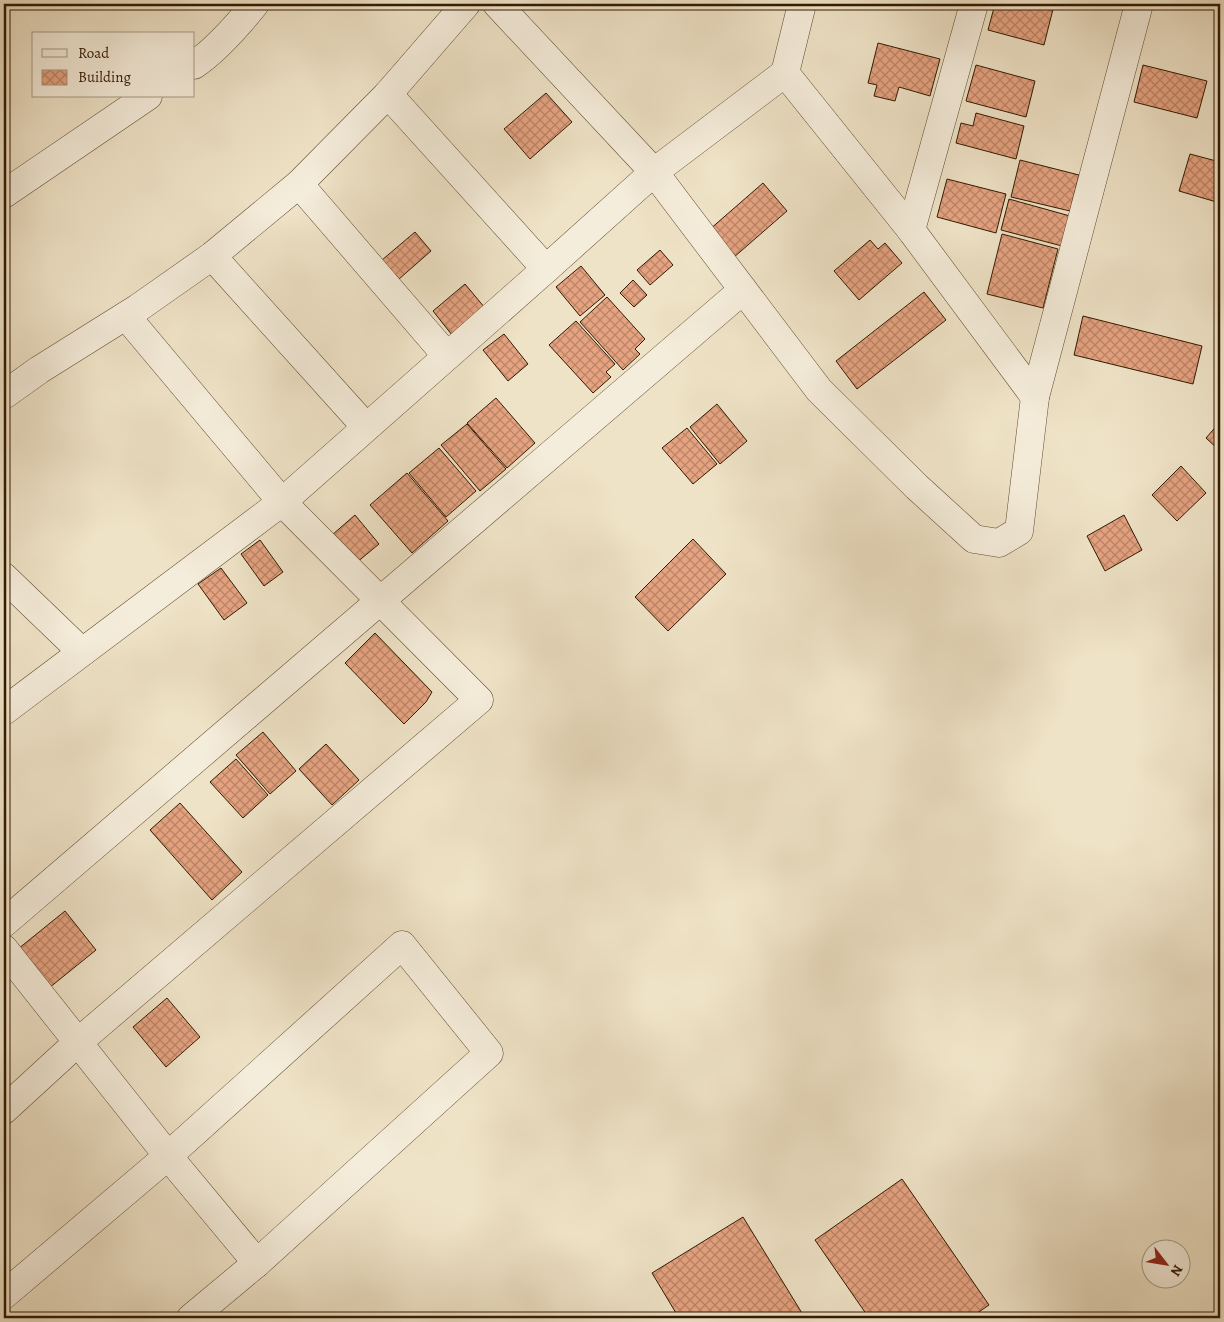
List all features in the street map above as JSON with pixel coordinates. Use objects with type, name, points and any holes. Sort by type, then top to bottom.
[{"type":"street","points":[[195,64],[205,57],[246,16],[255,4]]},
{"type":"street","points":[[4,395],[126,316],[212,256],[299,184],[388,94],[466,4]]},
{"type":"street","points":[[497,4],[654,172],[819,390],[974,539],[1000,543],[1019,531],[1035,397],[1138,4]]},
{"type":"street","points":[[4,711],[282,502],[654,172],[785,73],[802,4]]},
{"type":"street","points":[[911,230],[974,4]]},
{"type":"street","points":[[785,73],[911,230],[1035,397]]},
{"type":"street","points":[[388,94],[546,269]]},
{"type":"street","points":[[4,194],[145,98]]},
{"type":"street","points":[[299,184],[447,356]]},
{"type":"street","points":[[212,256],[366,427]]},
{"type":"street","points":[[4,923],[743,290]]},
{"type":"street","points":[[4,1110],[77,1043],[479,700],[282,502],[126,316]]},
{"type":"street","points":[[4,577],[82,652]]},
{"type":"street","points":[[4,1295],[168,1156],[402,944],[489,1053],[257,1263],[191,1318]]},
{"type":"street","points":[[4,949],[168,1156],[257,1263]]},
{"type":"building","points":[[995,4],[1034,4],[1053,9],[1044,45],[988,30]]},
{"type":"building","points":[[878,43],[940,59],[930,96],[899,87],[895,101],[874,96],[877,85],[868,83]]},
{"type":"building","points":[[976,65],[1035,81],[1026,117],[966,101]]},
{"type":"building","points":[[1143,65],[1207,81],[1197,118],[1134,102]]},
{"type":"building","points":[[546,93],[572,122],[530,159],[504,129]]},
{"type":"building","points":[[976,113],[1024,126],[1016,159],[956,143],[961,123],[973,126]]},
{"type":"building","points":[[1190,154],[1220,162],[1220,203],[1179,191]]},
{"type":"building","points":[[1020,160],[1079,175],[1070,211],[1011,197]]},
{"type":"building","points":[[947,179],[1006,194],[996,233],[937,217]]},
{"type":"building","points":[[763,183],[787,211],[733,258],[709,230]]},
{"type":"building","points":[[1009,199],[1070,216],[1062,246],[1001,230]]},
{"type":"building","points":[[415,232],[431,251],[399,279],[382,260]]},
{"type":"building","points":[[1002,234],[1058,249],[1043,308],[987,294]]},
{"type":"building","points":[[870,240],[878,249],[885,243],[902,263],[859,300],[834,271]]},
{"type":"building","points":[[660,250],[673,265],[650,285],[637,270]]},
{"type":"building","points":[[581,266],[605,295],[580,316],[556,287]]},
{"type":"building","points":[[633,280],[647,295],[634,307],[620,293]]},
{"type":"building","points":[[465,284],[485,308],[452,335],[433,311]]},
{"type":"building","points":[[924,292],[946,320],[857,389],[836,361]]},
{"type":"building","points":[[607,297],[645,339],[635,349],[640,354],[623,370],[580,322]]},
{"type":"building","points":[[1083,316],[1202,346],[1193,384],[1074,355]]},
{"type":"building","points":[[576,321],[615,364],[606,372],[611,377],[593,393],[549,345]]},
{"type":"building","points":[[504,334],[528,364],[508,381],[483,350]]},
{"type":"building","points":[[496,398],[535,443],[507,468],[467,423]]},
{"type":"building","points":[[717,404],[747,441],[720,464],[690,427]]},
{"type":"building","points":[[1220,422],[1220,451],[1206,438]]},
{"type":"building","points":[[467,424],[506,469],[480,491],[441,445]]},
{"type":"building","points":[[687,428],[717,464],[693,484],[662,448]]},
{"type":"building","points":[[439,448],[476,491],[446,517],[409,473]]},
{"type":"building","points":[[1181,466],[1206,493],[1177,521],[1152,495]]},
{"type":"building","points":[[407,473],[448,521],[412,553],[370,505]]},
{"type":"building","points":[[355,515],[379,544],[356,563],[332,535]]},
{"type":"building","points":[[1124,515],[1142,550],[1105,571],[1087,536]]},
{"type":"building","points":[[693,539],[726,574],[668,631],[635,597]]},
{"type":"building","points":[[260,540],[283,572],[264,586],[241,554]]},
{"type":"building","points":[[221,568],[247,603],[224,620],[198,584]]},
{"type":"building","points":[[375,633],[432,692],[426,702],[404,724],[345,663]]},
{"type":"building","points":[[263,732],[296,771],[270,794],[236,755]]},
{"type":"building","points":[[326,744],[359,780],[332,805],[299,769]]},
{"type":"building","points":[[236,759],[268,795],[243,818],[210,782]]},
{"type":"building","points":[[180,803],[242,872],[212,900],[150,830]]},
{"type":"building","points":[[65,911],[96,950],[49,988],[18,949]]},
{"type":"building","points":[[167,998],[200,1037],[166,1067],[133,1027]]},
{"type":"building","points":[[902,1179],[989,1305],[970,1318],[869,1318],[815,1240]]},
{"type":"building","points":[[743,1217],[805,1318],[679,1318],[652,1273]]}]
